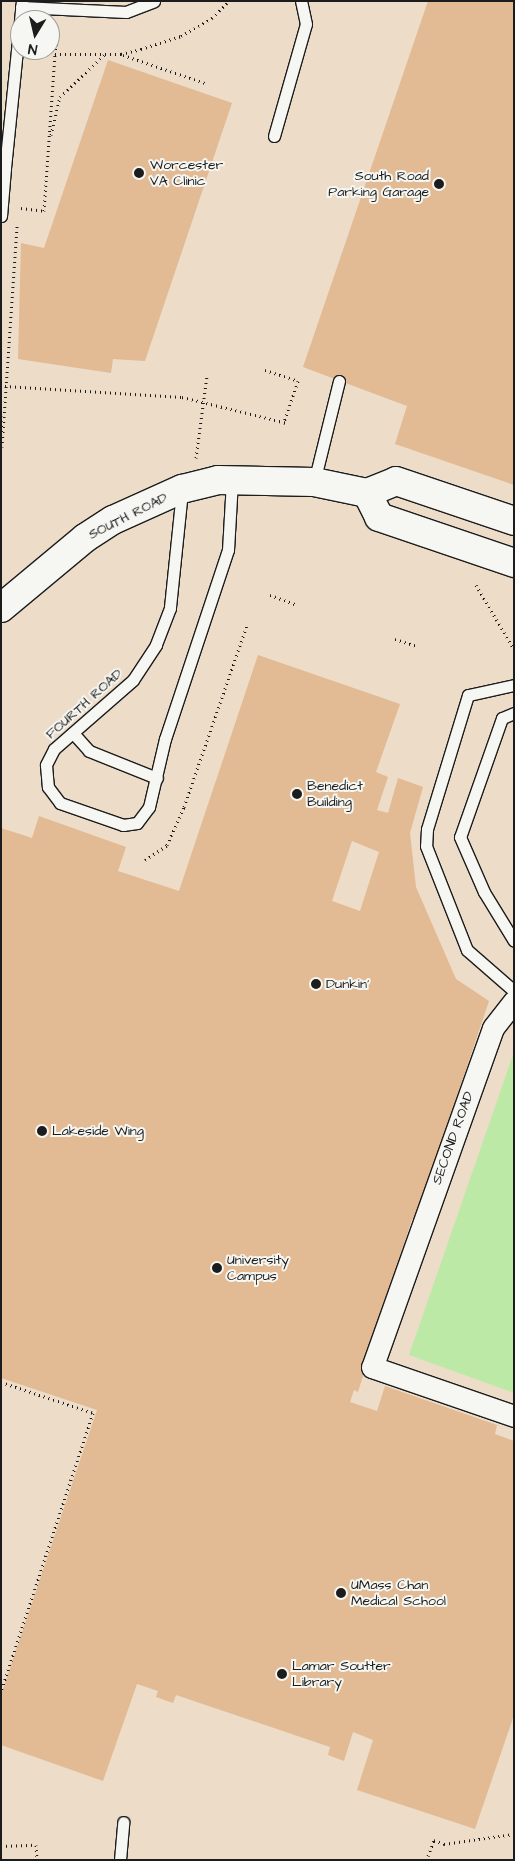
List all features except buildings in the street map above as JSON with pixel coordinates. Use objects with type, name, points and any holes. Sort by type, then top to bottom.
[{"type":"street","name":"SOUTH ROAD","points":[[1,608],[85,538],[147,503],[189,488],[232,479],[314,482],[367,493]]},
{"type":"street","points":[[514,521],[396,481],[367,493],[379,517],[514,563]]},
{"type":"street","name":"SECOND ROAD","points":[[514,1001],[493,1028],[401,1281],[372,1367],[514,1416]]},
{"type":"lane","points":[[1,216],[3,168],[21,4],[126,12],[154,1]]},
{"type":"lane","points":[[274,136],[306,24],[301,1]]},
{"type":"lane","points":[[314,482],[339,381]]},
{"type":"lane","name":"FOURTH ROAD","points":[[189,488],[170,608],[156,645],[133,680],[54,749],[46,765],[48,787],[60,803],[123,825],[137,823],[149,807],[165,739],[228,550],[232,479]]},
{"type":"lane","points":[[514,685],[468,695],[427,830],[426,846],[467,950],[514,991]]},
{"type":"lane","points":[[514,713],[502,718],[460,837],[484,892],[514,941]]},
{"type":"lane","points":[[73,733],[89,751],[157,778]]},
{"type":"lane","points":[[120,1860],[123,1822]]},
{"type":"path","points":[[60,54],[121,54],[181,36],[212,18],[230,1]]},
{"type":"path","points":[[48,155],[60,97],[105,54]]},
{"type":"path","points":[[121,54],[205,83]]},
{"type":"path","points":[[20,215],[22,208],[44,211],[55,60]]},
{"type":"path","points":[[2,447],[18,223]]},
{"type":"path","points":[[5,386],[119,392],[202,401],[286,422],[298,381],[265,370]]},
{"type":"path","points":[[189,488],[202,401],[208,376]]},
{"type":"path","points":[[476,585],[514,649]]},
{"type":"path","points":[[270,595],[295,604]]},
{"type":"path","points":[[145,860],[167,844],[184,807],[247,625]]},
{"type":"path","points":[[395,639],[416,646]]},
{"type":"path","points":[[1,1382],[93,1413],[1,1691]]},
{"type":"path","points":[[428,1856],[434,1840],[444,1844],[514,1834]]},
{"type":"path","points":[[1,1846],[36,1845],[37,1860]]},
{"type":"shaded area","points":[[1,1],[514,1],[514,1860],[1,1860]]},
{"type":"green space","points":[[514,1052],[514,1393],[409,1355]]},
{"type":"place","name":"Worcester VA Clinic","points":[[139,173]]},
{"type":"place","name":"South Road Parking Garage","points":[[439,184]]},
{"type":"place","name":"Benedict Building","points":[[297,794]]},
{"type":"place","name":"Dunkin'","points":[[316,984]]},
{"type":"place","name":"Lakeside Wing","points":[[42,1131]]},
{"type":"place","name":"University Campus","points":[[217,1268]]},
{"type":"place","name":"UMass Chan Medical School","points":[[341,1593]]},
{"type":"place","name":"Lamar Soutter Library","points":[[282,1674]]}]
